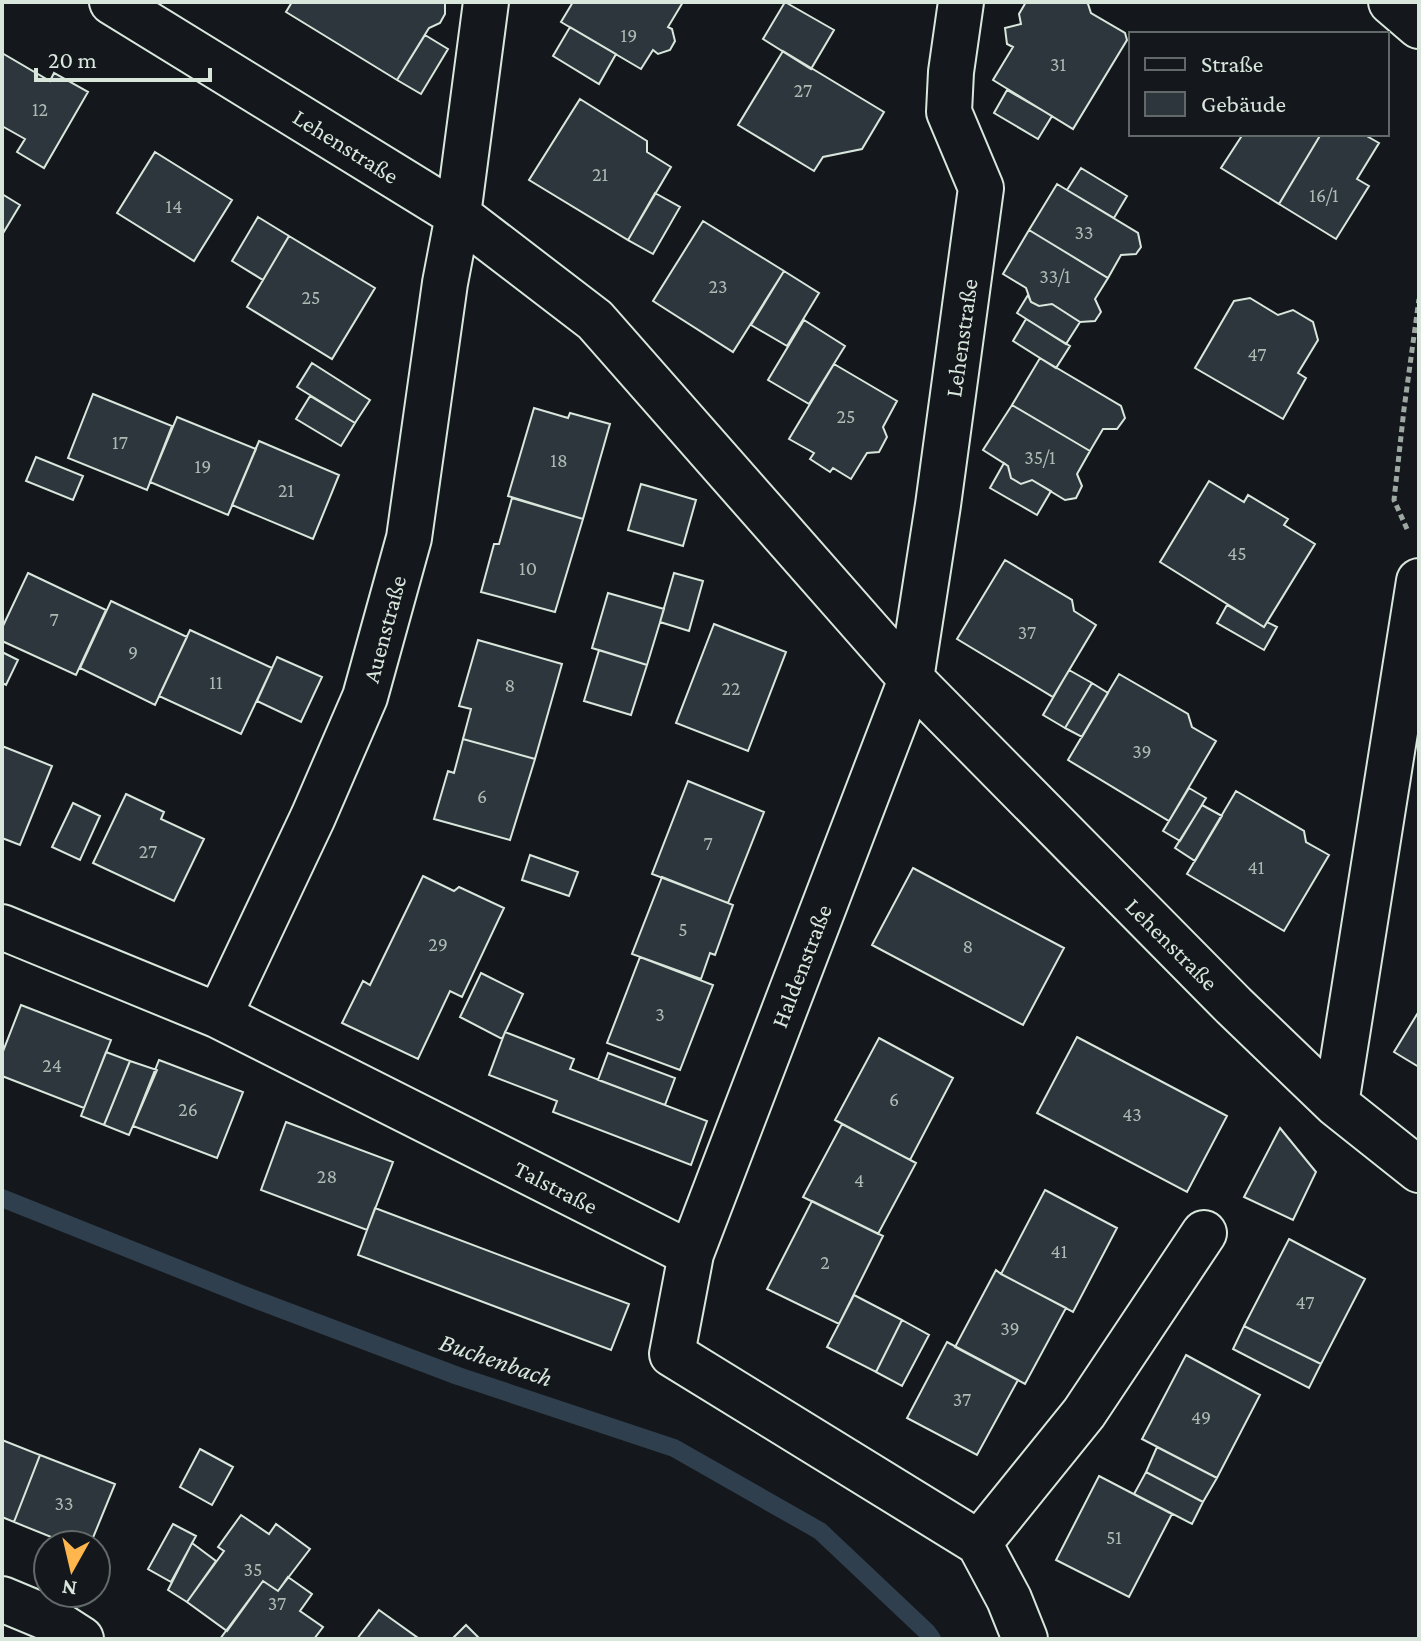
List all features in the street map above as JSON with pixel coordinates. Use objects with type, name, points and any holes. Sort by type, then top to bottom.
[{"type":"street","name":"Lehenstraße","points":[[112,2],[458,215],[595,320],[911,679],[1234,1006],[1336,1104],[1419,1170]]},
{"type":"street","points":[[458,215],[486,2]]},
{"type":"street","name":"Lehenstraße","points":[[911,679],[981,188],[949,112],[961,2]]},
{"type":"street","points":[[1391,2],[1419,26]]},
{"type":"street","name":"Auenstraße","points":[[219,1016],[313,817],[365,697],[409,538],[445,283],[458,215]]},
{"type":"street","points":[[1336,1104],[1419,581]]},
{"type":"street","name":"Haldenstraße","points":[[691,1254],[911,679]]},
{"type":"street","name":"Talstraße","points":[[2,927],[219,1016],[691,1254]]},
{"type":"street","points":[[979,1543],[1084,1413],[1204,1233]]},
{"type":"street","points":[[691,1254],[672,1354],[979,1543],[1009,1599],[1025,1639]]},
{"type":"street","points":[[2,1599],[50,1619],[81,1639]]},
{"type":"path","points":[[1394,500],[1419,299]]},
{"type":"building","points":[[292,2],[445,2],[445,14],[440,23],[429,28],[397,80],[286,12]]},
{"type":"building","points":[[573,2],[683,2],[668,27],[672,29],[675,41],[670,50],[658,54],[653,50],[641,69],[561,22]]},
{"type":"building","points":[[785,2],[834,30],[811,69],[763,39]]},
{"type":"building","points":[[1026,2],[1085,2],[1091,13],[1125,33],[1127,40],[1073,129],[993,80],[1013,47],[1007,44],[1005,28],[1021,24],[1019,14]]},
{"type":"building","points":[[570,27],[616,54],[599,84],[553,56]]},
{"type":"building","points":[[425,35],[448,49],[421,94],[397,80]]},
{"type":"building","points":[[783,51],[884,112],[862,149],[823,157],[814,171],[738,125]]},
{"type":"building","points":[[2,53],[50,81],[54,73],[88,92],[44,168],[17,152],[25,139],[2,126]]},
{"type":"building","points":[[1007,90],[1052,116],[1038,139],[994,113]]},
{"type":"building","points":[[580,99],[647,141],[647,152],[671,167],[628,240],[529,180]]},
{"type":"building","points":[[1242,136],[1320,136],[1279,204],[1221,168]]},
{"type":"building","points":[[1320,136],[1367,136],[1379,143],[1357,179],[1369,186],[1336,239],[1279,204]]},
{"type":"building","points":[[155,152],[232,200],[194,261],[117,213]]},
{"type":"building","points":[[1081,168],[1127,196],[1114,218],[1067,190]]},
{"type":"building","points":[[1057,184],[1138,233],[1141,247],[1136,254],[1121,255],[1108,278],[1029,230]]},
{"type":"building","points":[[655,193],[680,207],[653,254],[628,240]]},
{"type":"building","points":[[2,194],[20,205],[2,235]]},
{"type":"building","points":[[258,217],[289,236],[263,280],[232,261]]},
{"type":"building","points":[[703,221],[784,271],[733,352],[653,301]]},
{"type":"building","points":[[1029,230],[1108,278],[1095,299],[1101,312],[1095,321],[1080,322],[1052,304],[1039,306],[1031,302],[1026,288],[1003,274]]},
{"type":"building","points":[[289,236],[375,288],[332,359],[247,307]]},
{"type":"building","points":[[784,271],[819,293],[787,346],[751,325]]},
{"type":"building","points":[[1028,295],[1031,302],[1039,306],[1052,304],[1080,322],[1066,344],[1017,313]]},
{"type":"building","points":[[1250,298],[1278,315],[1293,310],[1313,322],[1318,340],[1298,373],[1306,378],[1283,419],[1195,368],[1234,301]]},
{"type":"building","points":[[1026,319],[1070,346],[1056,368],[1013,341]]},
{"type":"building","points":[[804,320],[845,346],[809,404],[768,380]]},
{"type":"building","points":[[1040,358],[1121,406],[1125,418],[1117,429],[1103,429],[1090,451],[1012,405]]},
{"type":"building","points":[[312,363],[370,400],[355,423],[297,387]]},
{"type":"building","points":[[834,364],[897,401],[883,427],[887,437],[879,452],[867,453],[851,479],[833,468],[830,472],[810,459],[814,453],[789,439]]},
{"type":"building","points":[[93,394],[172,426],[147,490],[68,458]]},
{"type":"building","points":[[310,396],[355,423],[341,446],[296,419]]},
{"type":"building","points":[[1012,405],[1090,451],[1077,474],[1082,486],[1076,498],[1065,500],[1032,480],[1021,484],[1011,478],[1008,466],[983,450]]},
{"type":"building","points":[[534,408],[568,418],[570,413],[610,424],[583,519],[508,496]]},
{"type":"building","points":[[177,417],[256,449],[228,515],[150,482]]},
{"type":"building","points":[[259,441],[339,475],[313,539],[232,505]]},
{"type":"building","points":[[36,457],[83,476],[73,500],[26,481]]},
{"type":"building","points":[[1004,463],[1011,478],[1021,484],[1032,480],[1051,491],[1037,515],[990,488]]},
{"type":"building","points":[[1209,481],[1244,502],[1248,495],[1288,519],[1284,525],[1315,544],[1264,627],[1160,562]]},
{"type":"building","points":[[641,484],[696,500],[683,546],[628,530]]},
{"type":"building","points":[[512,498],[583,519],[555,612],[481,592],[494,544],[499,544]]},
{"type":"building","points":[[1005,560],[1072,600],[1074,611],[1096,625],[1053,697],[957,639]]},
{"type":"building","points":[[28,573],[106,610],[76,675],[2,641],[2,628]]},
{"type":"building","points":[[674,573],[703,581],[689,631],[660,622]]},
{"type":"building","points":[[608,593],[664,609],[647,665],[592,648]]},
{"type":"building","points":[[111,601],[187,637],[155,705],[80,668]]},
{"type":"building","points":[[1227,605],[1264,627],[1267,622],[1277,627],[1264,650],[1217,623]]},
{"type":"building","points":[[714,624],[786,652],[748,751],[676,723]]},
{"type":"building","points":[[190,630],[272,668],[241,734],[159,696]]},
{"type":"building","points":[[478,640],[562,664],[535,759],[463,739],[471,709],[459,706]]},
{"type":"building","points":[[599,650],[647,665],[631,715],[584,701]]},
{"type":"building","points":[[2,652],[18,660],[6,685],[2,683]]},
{"type":"building","points":[[277,657],[322,677],[301,722],[257,701]]},
{"type":"building","points":[[1069,670],[1092,683],[1065,728],[1043,715]]},
{"type":"building","points":[[1119,674],[1188,714],[1192,727],[1216,741],[1169,821],[1068,760]]},
{"type":"building","points":[[1092,683],[1108,693],[1082,737],[1065,728]]},
{"type":"building","points":[[463,739],[535,759],[510,840],[434,819],[448,771],[454,773]]},
{"type":"building","points":[[2,746],[52,766],[20,845],[2,838]]},
{"type":"building","points":[[688,781],[764,812],[728,903],[652,874]]},
{"type":"building","points":[[1189,788],[1206,798],[1180,841],[1163,831]]},
{"type":"building","points":[[1236,791],[1304,831],[1306,842],[1329,855],[1284,931],[1187,874]]},
{"type":"building","points":[[126,794],[164,812],[161,819],[204,839],[174,901],[93,863]]},
{"type":"building","points":[[73,803],[100,816],[80,860],[52,847]]},
{"type":"building","points":[[1202,805],[1222,816],[1195,861],[1175,848]]},
{"type":"building","points":[[530,855],[578,872],[569,896],[522,880]]},
{"type":"building","points":[[913,868],[1064,948],[1023,1025],[872,945]]},
{"type":"building","points":[[423,876],[454,891],[459,887],[504,908],[462,997],[450,991],[418,1059],[342,1023],[363,981],[370,985]]},
{"type":"building","points":[[662,877],[733,905],[715,955],[710,953],[701,979],[632,954]]},
{"type":"building","points":[[640,957],[713,985],[680,1070],[607,1043]]},
{"type":"building","points":[[481,973],[523,994],[502,1039],[460,1017]]},
{"type":"building","points":[[21,1005],[111,1040],[84,1108],[2,1076],[2,1054]]},
{"type":"building","points":[[1419,1011],[1419,1067],[1394,1052]]},
{"type":"building","points":[[505,1032],[574,1059],[570,1069],[707,1121],[691,1165],[553,1112],[557,1101],[489,1075]]},
{"type":"building","points":[[1077,1037],[1227,1116],[1187,1192],[1037,1113]]},
{"type":"building","points":[[879,1038],[953,1078],[910,1160],[835,1120]]},
{"type":"building","points":[[106,1052],[130,1061],[104,1125],[81,1116]]},
{"type":"building","points":[[608,1053],[675,1078],[665,1105],[598,1080]]},
{"type":"building","points":[[159,1060],[243,1092],[217,1158],[133,1126]]},
{"type":"building","points":[[130,1061],[157,1070],[129,1135],[104,1125]]},
{"type":"building","points":[[286,1122],[393,1162],[367,1230],[261,1190]]},
{"type":"building","points":[[842,1124],[916,1163],[878,1234],[803,1197]]},
{"type":"building","points":[[1280,1128],[1316,1172],[1293,1220],[1244,1197]]},
{"type":"building","points":[[1045,1190],[1117,1228],[1073,1312],[1001,1274]]},
{"type":"building","points":[[812,1201],[883,1236],[839,1324],[767,1289]]},
{"type":"building","points":[[375,1208],[629,1304],[611,1350],[358,1255]]},
{"type":"building","points":[[1289,1239],[1365,1279],[1321,1364],[1244,1326]]},
{"type":"building","points":[[996,1270],[1066,1308],[1025,1384],[955,1347]]},
{"type":"building","points":[[854,1295],[902,1320],[876,1372],[827,1347]]},
{"type":"building","points":[[902,1320],[929,1335],[902,1386],[876,1372]]},
{"type":"building","points":[[1244,1326],[1321,1364],[1309,1388],[1233,1349]]},
{"type":"building","points":[[947,1342],[1018,1380],[977,1455],[907,1418]]},
{"type":"building","points":[[1186,1355],[1260,1395],[1217,1478],[1142,1439]]},
{"type":"building","points":[[2,1440],[40,1455],[14,1522],[2,1517]]},
{"type":"building","points":[[1157,1447],[1217,1478],[1203,1502],[1146,1472]]},
{"type":"building","points":[[200,1449],[233,1467],[212,1505],[180,1487]]},
{"type":"building","points":[[40,1455],[115,1484],[97,1529],[32,1529],[14,1522]]},
{"type":"building","points":[[1146,1472],[1203,1502],[1192,1524],[1134,1494]]},
{"type":"building","points":[[1099,1476],[1172,1514],[1129,1597],[1056,1560]]},
{"type":"building","points":[[241,1515],[269,1534],[276,1524],[310,1549],[278,1591],[263,1581],[227,1631],[187,1602],[224,1551],[218,1547]]},
{"type":"building","points":[[173,1524],[196,1536],[171,1582],[148,1569]]},
{"type":"building","points":[[192,1543],[216,1561],[187,1602],[168,1590]]},
{"type":"building","points":[[288,1577],[312,1594],[300,1611],[323,1627],[314,1639],[220,1639],[263,1581],[278,1591]]},
{"type":"building","points":[[379,1610],[418,1638],[357,1639]]},
{"type":"building","points":[[466,1625],[480,1639],[452,1639]]},
{"type":"waterway","name":"Buchenbach","points":[[2,1198],[458,1376],[674,1448],[820,1531],[932,1639]]}]
